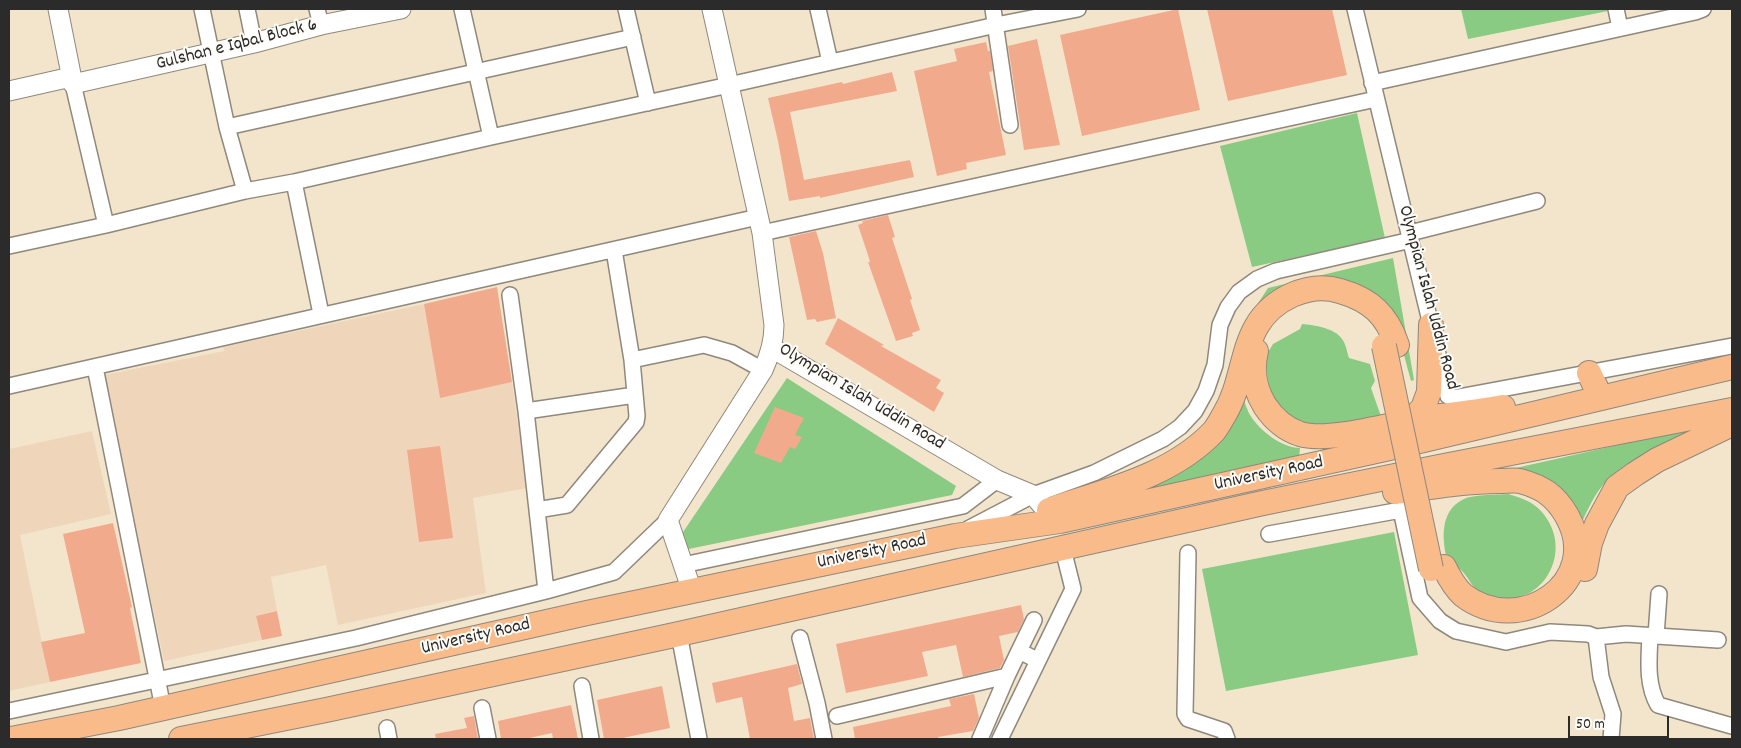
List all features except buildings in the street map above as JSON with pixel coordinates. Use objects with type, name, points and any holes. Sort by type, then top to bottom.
[{"type":"main road","points":[[1047,509],[1134,482],[1176,461],[1215,430],[1236,391],[1241,364],[1256,326],[1267,312],[1282,299],[1316,288],[1334,289],[1366,301],[1382,314],[1392,330],[1391,345],[1438,568],[1438,585],[1453,604],[1470,615],[1490,622],[1508,625],[1528,623],[1546,616],[1561,607],[1572,596],[1582,578],[1590,543],[1597,524],[1617,488],[1657,460],[1732,424]]},
{"type":"main road","points":[[1391,345],[1367,318],[1358,310],[1343,302],[1314,300],[1298,303],[1282,310],[1263,331],[1253,364],[1254,382],[1270,414],[1284,427],[1300,434],[1325,437],[1534,400],[1573,405]]},
{"type":"main road","points":[[1412,421],[1423,408],[1429,392],[1431,325]]},
{"type":"main road","name":"University Road","points":[[11,739],[163,708],[692,591],[955,536],[1047,509],[1394,448],[1732,367]]},
{"type":"main road","points":[[1589,372],[1601,398]]},
{"type":"main road","name":"University Road","points":[[181,739],[345,706],[679,634],[1263,503],[1732,410]]},
{"type":"main road","points":[[1263,503],[1317,503],[1486,481],[1518,481],[1546,490],[1561,506],[1571,524],[1576,541],[1576,559],[1561,588],[1539,605],[1524,610],[1509,612],[1494,610],[1476,604],[1462,594],[1451,579],[1438,568]]},
{"type":"street","points":[[58,9],[72,80],[106,225]]},
{"type":"street","points":[[202,9],[228,127],[245,191]]},
{"type":"street","points":[[247,9],[254,43]]},
{"type":"street","name":"Gulshan e Iqbal Block 6","points":[[9,91],[254,43],[319,17],[401,9]]},
{"type":"street","points":[[462,9],[478,72],[491,136]]},
{"type":"street","points":[[626,9],[648,103]]},
{"type":"street","name":"Olympian Islah Uddin Road","points":[[712,9],[760,225],[774,326],[772,348],[1047,509]]},
{"type":"street","points":[[818,9],[830,62]]},
{"type":"street","points":[[993,9],[1010,125]]},
{"type":"street","points":[[9,246],[491,136],[996,25],[1078,9]]},
{"type":"street","name":"Olympian Islah Uddin Road","points":[[1355,9],[1448,396],[1453,398],[1732,346]]},
{"type":"street","points":[[1616,9],[1620,28]]},
{"type":"street","points":[[1372,82],[1703,9]]},
{"type":"street","points":[[228,127],[633,37]]},
{"type":"street","points":[[9,386],[321,314],[614,250],[760,225],[1376,99]]},
{"type":"street","points":[[294,182],[321,314]]},
{"type":"street","points":[[1047,509],[1094,473],[1163,439],[1180,427],[1195,411],[1206,391],[1215,364],[1220,325],[1228,308],[1239,292],[1257,279],[1276,271],[1410,237],[1537,201]]},
{"type":"street","points":[[537,510],[567,505],[636,422],[632,360],[614,250]]},
{"type":"street","points":[[510,295],[526,411],[546,592]]},
{"type":"street","points":[[632,360],[704,345],[732,353],[763,370]]},
{"type":"street","points":[[9,711],[356,638],[546,592],[614,572],[668,520],[763,370],[772,348]]},
{"type":"street","points":[[95,367],[163,708]]},
{"type":"street","points":[[526,411],[635,395]]},
{"type":"street","points":[[683,565],[963,506],[997,480]]},
{"type":"street","points":[[1269,534],[1401,510],[1420,598],[1440,621],[1456,631],[1506,642],[1550,632],[1588,634],[1596,637],[1626,634],[1718,640]]},
{"type":"street","points":[[668,520],[692,591]]},
{"type":"street","points":[[1000,739],[1073,589],[1063,549]]},
{"type":"street","points":[[1188,553],[1185,714],[1188,719],[1224,731],[1227,739]]},
{"type":"street","points":[[1659,594],[1649,664],[1650,685],[1658,705],[1732,726]]},
{"type":"street","points":[[980,739],[1034,620]]},
{"type":"street","points":[[679,634],[699,739]]},
{"type":"street","points":[[1596,637],[1601,677],[1613,714],[1611,739]]},
{"type":"street","points":[[800,638],[817,703],[824,739]]},
{"type":"street","points":[[1019,651],[1037,660]]},
{"type":"street","points":[[837,716],[1007,676]]},
{"type":"street","points":[[582,686],[591,739]]},
{"type":"street","points":[[482,708],[488,739]]},
{"type":"shaded area","points":[[424,304],[440,397],[512,382],[527,488],[473,498],[486,593],[338,625],[326,565],[271,577],[277,611],[256,616],[262,640],[164,661],[104,375],[224,351],[223,347]]},
{"type":"shaded area","points":[[92,431],[111,514],[20,535],[50,682],[9,691],[9,449]]},
{"type":"green space","points":[[1461,9],[1607,9],[1608,11],[1468,39]]},
{"type":"green space","points":[[1357,113],[1385,238],[1252,267],[1220,146]]},
{"type":"green space","points":[[1393,258],[1414,380],[1411,381],[1398,333],[1379,303],[1268,296],[1255,308],[1268,288]]},
{"type":"green space","points":[[1302,324],[1318,326],[1334,332],[1343,341],[1349,358],[1370,364],[1375,381],[1371,388],[1383,422],[1333,430],[1293,422],[1272,406],[1262,370],[1267,354],[1273,344],[1300,329]]},
{"type":"green space","points":[[787,378],[956,486],[952,495],[679,551],[677,541]]},
{"type":"green space","points":[[1242,396],[1254,421],[1272,438],[1286,445],[1300,448],[1299,458],[1124,500]]},
{"type":"green space","points":[[1707,425],[1624,466],[1603,485],[1595,496],[1578,530],[1558,499],[1489,474]]},
{"type":"green space","points":[[1508,494],[1521,498],[1539,509],[1550,525],[1555,542],[1554,559],[1548,574],[1538,587],[1524,596],[1507,599],[1482,594],[1461,570],[1448,563],[1444,546],[1444,528],[1449,512],[1462,500],[1478,496]]},
{"type":"green space","points":[[1394,532],[1418,655],[1226,691],[1202,569]]}]
